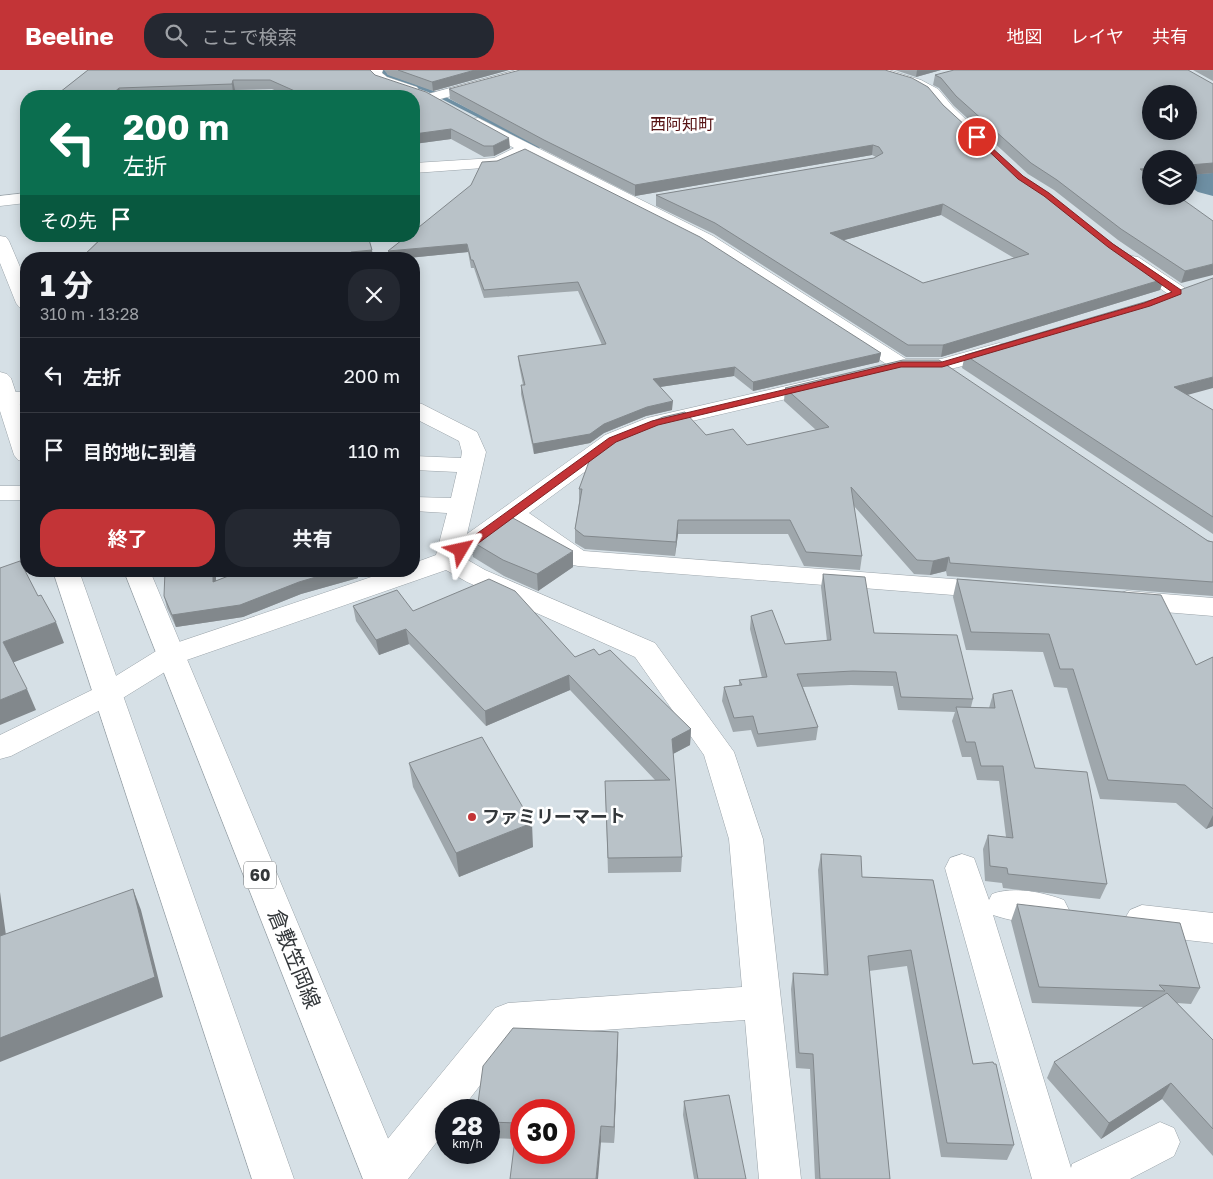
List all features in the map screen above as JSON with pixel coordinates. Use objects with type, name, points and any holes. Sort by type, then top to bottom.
[{"type":"street","points":[[376,70],[375,74],[382,80],[412,90]]},
{"type":"street","points":[[433,97],[531,70]]},
{"type":"street","points":[[875,70],[916,83],[933,92],[946,108],[984,144]]},
{"type":"street","points":[[916,83],[935,78]]},
{"type":"street","points":[[420,93],[450,106]]},
{"type":"street","points":[[466,115],[524,148],[707,240],[901,365]]},
{"type":"street","points":[[420,168],[497,162],[524,148]]},
{"type":"street","points":[[633,203],[662,198]]},
{"type":"street","points":[[0,201],[20,199]]},
{"type":"street","points":[[0,240],[20,288]]},
{"type":"street","points":[[1118,251],[1187,289],[1155,301]]},
{"type":"street","points":[[872,372],[901,365],[942,364],[1016,344]]},
{"type":"street","points":[[942,364],[967,381]]},
{"type":"street","points":[[0,378],[11,399],[20,433]]},
{"type":"street","points":[[420,570],[448,560],[613,440],[655,423],[844,378]]},
{"type":"street","points":[[420,412],[469,437],[474,452],[448,560]]},
{"type":"street","points":[[420,463],[470,466]]},
{"type":"street","points":[[0,493],[20,493]]},
{"type":"street","points":[[420,504],[461,506]]},
{"type":"street","points":[[513,513],[578,558],[1014,591]]},
{"type":"street","points":[[448,560],[476,576],[645,650],[719,752],[746,839],[780,1179]]},
{"type":"street","points":[[68,577],[273,1179]]},
{"type":"street","name":"倉敷笠岡線","points":[[139,577],[383,1178]]},
{"type":"street","points":[[0,748],[108,694],[171,655],[398,577]]},
{"type":"street","points":[[1104,598],[1213,606]]},
{"type":"street","points":[[962,868],[1053,1179]]},
{"type":"street","points":[[1004,904],[1213,928]]},
{"type":"street","points":[[383,1178],[508,1020],[763,1002]]},
{"type":"street","points":[[1086,1179],[1160,1142]]},
{"type":"building","points":[[88,70],[370,70],[375,75],[420,90],[292,90],[270,80],[233,80],[232,84],[119,88],[117,90],[63,90]]},
{"type":"building","points":[[398,70],[475,70],[432,82]]},
{"type":"building","points":[[520,70],[885,70],[912,78],[928,87],[943,105],[1016,172],[1042,189],[1107,240],[1164,279],[943,345],[908,345],[715,223],[656,195],[874,158],[883,153],[879,147],[873,145],[635,185],[544,140],[449,89]],"holes":[[[943,204],[1029,254],[923,283],[830,233]]]},
{"type":"building","points":[[954,70],[1188,70],[1213,84],[1213,163],[1197,164],[1197,150],[1142,150],[1142,169],[1140,169],[1142,170],[1142,205],[1191,205],[1213,221],[1213,264],[1185,271],[1121,229],[1057,180],[1031,163],[956,96],[941,78],[935,75]]},
{"type":"building","points":[[420,90],[509,138],[493,146],[484,146],[451,129],[420,133]]},
{"type":"building","points":[[525,149],[700,237],[881,353],[753,382],[735,367],[653,379],[673,401],[647,407],[604,424],[590,434],[533,444],[521,385],[525,385],[518,356],[606,344],[578,282],[484,290],[473,260],[471,260],[467,244],[388,251],[399,242],[420,242],[420,226],[471,185],[482,162],[497,161]]},
{"type":"building","points":[[98,242],[370,242],[372,250],[351,252],[87,252]]},
{"type":"building","points":[[1213,278],[1213,377],[1174,387],[1213,410],[1213,517],[965,355],[1158,298]]},
{"type":"building","points":[[903,360],[939,360],[1208,541],[1213,542],[1213,582],[950,563],[949,557],[933,561],[917,560],[851,487],[862,556],[806,552],[790,520],[678,520],[676,542],[584,536],[575,529],[582,489],[579,489],[591,456],[622,434],[663,417],[685,412],[706,435],[733,429],[747,445],[829,427],[785,388]]},
{"type":"building","points":[[511,517],[573,551],[537,574],[503,560],[471,541]]},
{"type":"building","points":[[20,561],[20,577],[28,577],[38,596],[41,595],[56,622],[3,642],[27,689],[0,700],[0,568]]},
{"type":"building","points":[[823,574],[865,577],[874,633],[957,635],[973,699],[901,697],[896,672],[853,671],[797,674],[818,727],[758,734],[753,716],[734,718],[724,687],[742,685],[739,680],[767,677],[751,616],[772,610],[785,644],[831,640]]},
{"type":"building","points":[[165,577],[213,577],[213,582],[226,577],[316,577],[240,605],[172,615],[164,596]]},
{"type":"building","points":[[489,579],[515,591],[575,657],[594,649],[599,655],[610,650],[691,729],[672,739],[682,857],[608,858],[605,781],[670,780],[569,675],[485,711],[406,629],[376,640],[353,606],[397,590],[413,611]]},
{"type":"building","points":[[957,579],[1161,595],[1196,665],[1213,657],[1213,809],[1185,785],[1108,780],[1073,669],[1060,669],[1049,634],[971,632]]},
{"type":"building","points":[[1012,690],[1035,768],[1087,772],[1107,884],[1008,874],[1007,868],[990,866],[988,835],[1013,838],[1003,766],[981,766],[975,742],[966,742],[956,707],[995,708],[993,694]]},
{"type":"building","name":"ファミリーマート","points":[[482,737],[532,823],[456,853],[409,763]]},
{"type":"building","points":[[821,854],[861,856],[862,877],[933,880],[973,1064],[993,1062],[996,1064],[1014,1145],[947,1143],[911,950],[868,956],[890,1179],[820,1179],[813,1054],[799,1053],[793,973],[828,975]]},
{"type":"building","points":[[133,889],[155,977],[0,1038],[0,936]]},
{"type":"building","points":[[1017,904],[1180,923],[1200,988],[1159,985],[1165,991],[1039,987]]},
{"type":"building","points":[[1167,993],[1213,1040],[1213,1129],[1171,1083],[1109,1123],[1054,1062]]},
{"type":"building","points":[[513,1028],[618,1032],[614,1127],[601,1126],[596,1179],[510,1179],[512,1164],[575,1164],[575,1099],[510,1099],[510,1123],[500,1122],[500,1099],[478,1099],[483,1066]]},
{"type":"building","points":[[729,1095],[746,1179],[698,1179],[684,1101]]},
{"type":"waterway","points":[[385,70],[384,75],[430,91],[540,147]]},
{"type":"waterway","points":[[1197,173],[1213,183]]},
{"type":"place","name":"ファミリーマート","points":[[472,817]]},
{"type":"district","name":"西阿知町","points":[[682,124]]},
{"type":"route","points":[[461,550],[613,440],[655,423],[901,365],[942,364],[1007,347],[1147,304],[1178,292],[1111,246],[1047,195],[1021,178],[977,137]]}]
